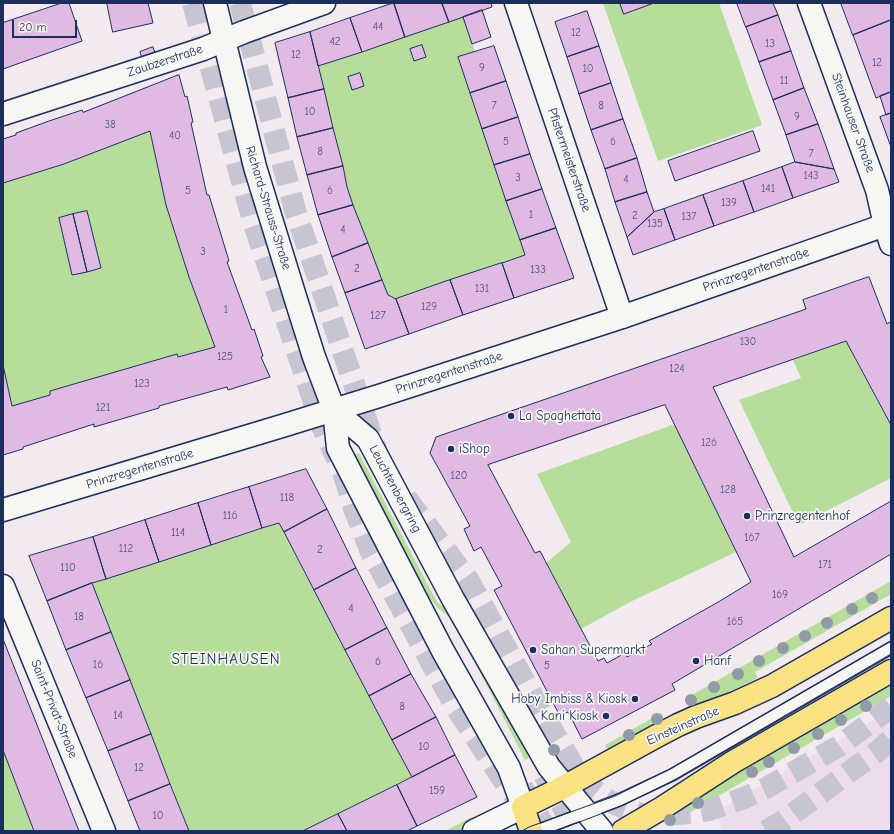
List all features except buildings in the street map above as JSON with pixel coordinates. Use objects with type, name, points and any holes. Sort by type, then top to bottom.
[{"type":"main road","name":"Richard-Strauss-Straße","points":[[214,3],[255,167],[314,357],[334,410]]},
{"type":"main road","name":"Zaubzerstraße","points":[[3,114],[203,49],[244,32],[324,3]]},
{"type":"main road","name":"Pfistermeisterstraße","points":[[516,3],[622,317]]},
{"type":"main road","name":"Steinhauser Straße","points":[[809,3],[877,190],[889,231]]},
{"type":"main road","name":"Prinzregentenstraße","points":[[3,510],[334,410],[889,231]]},
{"type":"main road","name":"Leuchtenbergring","points":[[334,410],[368,439],[454,599],[549,767],[564,787],[602,831]]},
{"type":"main road","points":[[334,410],[338,448],[443,651],[509,768],[531,831]]},
{"type":"main road","name":"Saint-Privat-Straße","points":[[3,586],[104,831]]},
{"type":"main road","name":"Einsteinstraße","points":[[474,831],[564,787],[678,725],[735,703],[772,686],[891,618]]},
{"type":"main road","points":[[623,831],[662,808],[733,762],[891,671]]},
{"type":"lane","points":[[537,831],[618,800],[672,774],[891,648]]},
{"type":"shaded area","points":[[891,710],[891,831],[720,831],[721,825],[714,813]]},
{"type":"green space","points":[[603,3],[719,3],[762,125],[658,161]]},
{"type":"green space","points":[[463,17],[475,52],[458,57],[525,255],[396,299],[388,295],[353,205],[347,187],[318,66]]},
{"type":"green space","points":[[150,131],[166,205],[189,277],[215,347],[178,357],[177,354],[50,391],[50,395],[12,406],[3,365],[3,183],[64,164]]},
{"type":"green space","points":[[846,341],[891,425],[891,478],[799,525],[739,400],[801,378],[793,360]]},
{"type":"green space","points":[[675,424],[736,552],[632,601],[581,629],[546,563],[571,542],[537,474]]},
{"type":"green space","points":[[359,453],[429,587],[438,603],[450,612],[456,620],[529,758],[525,760],[481,674],[450,618],[438,608],[428,596],[354,454]]},
{"type":"green space","points":[[279,523],[412,777],[303,831],[189,831],[92,583]]},
{"type":"green space","points":[[891,581],[891,594],[755,672],[758,678],[689,708],[685,699]]},
{"type":"green space","points":[[891,686],[891,696],[668,825],[664,820],[742,771]]},
{"type":"green space","points":[[661,713],[663,716],[661,721],[608,750],[605,745]]},
{"type":"green space","points":[[3,750],[34,831],[3,831]]},
{"type":"green space","points":[[472,817],[475,823],[459,831],[445,831]]},
{"type":"tunnel","points":[[193,3],[253,221],[322,426],[337,459]]},
{"type":"tunnel","points":[[240,3],[295,210],[377,452]]},
{"type":"tunnel","points":[[343,472],[354,508],[371,552],[455,706],[509,789],[518,799]]},
{"type":"tunnel","points":[[406,498],[469,581],[537,704],[577,772],[603,797],[617,805],[640,814],[665,815],[709,810],[744,798],[766,788],[839,746],[891,707]]},
{"type":"tunnel","points":[[766,831],[783,821],[878,751],[891,739]]},
{"type":"tunnel","points":[[544,775],[577,831]]},
{"type":"tunnel","points":[[522,787],[547,831]]},
{"type":"tram line","points":[[522,831],[529,827],[615,796],[670,769],[891,641]]},
{"type":"tram line","points":[[556,831],[624,805],[676,779],[891,654]]},
{"type":"place","name":"La Spaghettata","points":[[511,416]]},
{"type":"place","name":"iShop","points":[[451,449]]},
{"type":"place","name":"Prinzregentenhof","points":[[747,516]]},
{"type":"place","name":"Sahan Supermarkt","points":[[533,650]]},
{"type":"place","name":"Hanf","points":[[696,661]]},
{"type":"place","name":"Hoby Imbiss & Kiosk","points":[[635,699]]},
{"type":"place","name":"Kani Kiosk","points":[[606,716]]},
{"type":"district","name":"STEINHAUSEN","points":[[226,660]]}]
